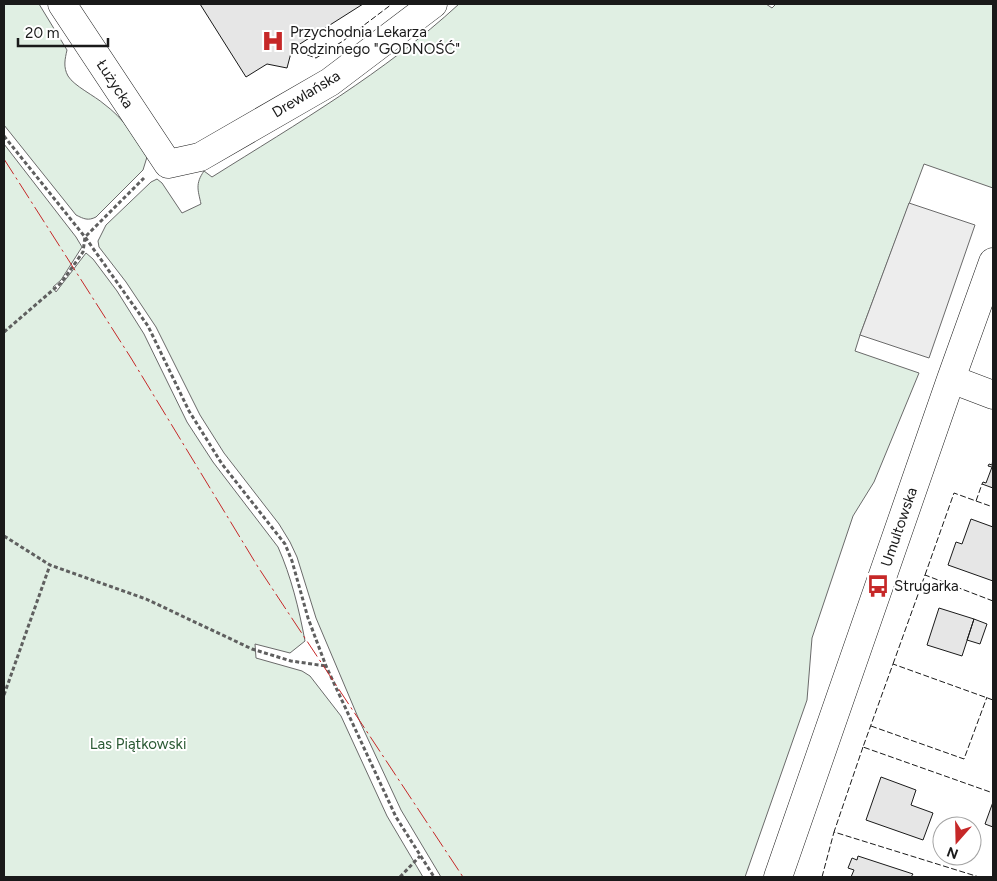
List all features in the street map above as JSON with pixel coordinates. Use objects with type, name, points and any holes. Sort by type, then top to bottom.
[{"type":"street","name":"Łużycka","points":[[62,4],[168,164]]},
{"type":"street","name":"Drewlańska","points":[[168,164],[200,157],[330,82],[433,4]]},
{"type":"street","name":"Umultowska","points":[[778,877],[950,379],[993,262]]},
{"type":"street","points":[[950,379],[993,395]]},
{"type":"path","points":[[4,136],[85,237],[148,326],[189,411],[222,464],[285,544],[292,561],[308,618],[326,666],[396,817],[434,877]]},
{"type":"path","points":[[4,332],[61,283],[83,252],[85,237],[143,179]]},
{"type":"path","points":[[4,536],[50,565],[146,599],[252,649],[292,661],[326,666]]},
{"type":"path","points":[[4,696],[50,565]]},
{"type":"path","points":[[400,877],[420,856]]},
{"type":"green space","points":[[4,4],[39,4],[67,50],[65,66],[68,76],[117,115],[134,135],[147,157],[143,170],[96,217],[86,219],[76,215],[4,125]]},
{"type":"green space","points":[[459,4],[766,4],[772,8],[776,4],[993,4],[993,188],[924,164],[860,335],[855,351],[919,373],[874,482],[853,516],[812,638],[807,700],[745,877],[441,877],[401,810],[360,722],[316,618],[297,557],[290,542],[279,524],[224,453],[200,415],[156,327],[126,282],[99,247],[98,241],[106,225],[151,182],[157,179],[162,183],[182,213],[201,204],[198,183],[204,171],[212,177],[308,117],[401,53]]},
{"type":"green space","name":"Las Piątkowski","points":[[4,144],[82,247],[61,280],[53,287],[56,292],[86,253],[93,259],[117,291],[144,334],[187,422],[213,462],[278,547],[294,593],[305,641],[290,653],[255,644],[256,658],[302,671],[310,676],[341,716],[387,816],[423,877],[4,877]]},
{"type":"shaded area","points":[[909,203],[975,225],[929,358],[860,335]]},
{"type":"building","points":[[200,4],[363,4],[292,49],[287,68],[267,64],[246,77]]},
{"type":"building","points":[[993,459],[993,488],[982,484],[983,482],[986,483],[992,467],[988,466],[989,464],[992,465]]},
{"type":"building","points":[[971,519],[993,527],[993,581],[948,565],[956,542],[962,544]]},
{"type":"building","points":[[939,608],[974,619],[962,656],[927,645]]},
{"type":"building","points":[[974,619],[987,624],[980,644],[967,640]]},
{"type":"building","points":[[881,777],[916,790],[911,805],[933,813],[923,840],[866,820]]},
{"type":"building","points":[[993,802],[993,827],[985,824]]},
{"type":"building","points":[[858,856],[913,874],[911,877],[851,877],[854,870],[848,868],[852,858],[857,860]]},
{"type":"fence","points":[[291,49],[316,58],[343,41],[392,4]]},
{"type":"fence","points":[[925,575],[954,493],[976,501],[982,484]]},
{"type":"fence","points":[[976,501],[993,507]]},
{"type":"fence","points":[[893,664],[925,575],[993,601]]},
{"type":"fence","points":[[993,700],[893,664],[863,747],[993,793]]},
{"type":"fence","points":[[871,726],[964,759],[987,697]]},
{"type":"fence","points":[[863,747],[834,832],[979,877]]},
{"type":"fence","points":[[822,877],[834,832]]},
{"type":"power","points":[[4,159],[131,358],[258,567],[463,877]]},
{"type":"place","name":"Przychodnia Lekarza Rodzinnego \"GODNOŚĆ\"","points":[[273,41]]},
{"type":"place","name":"Strugarka","points":[[878,586]]}]
